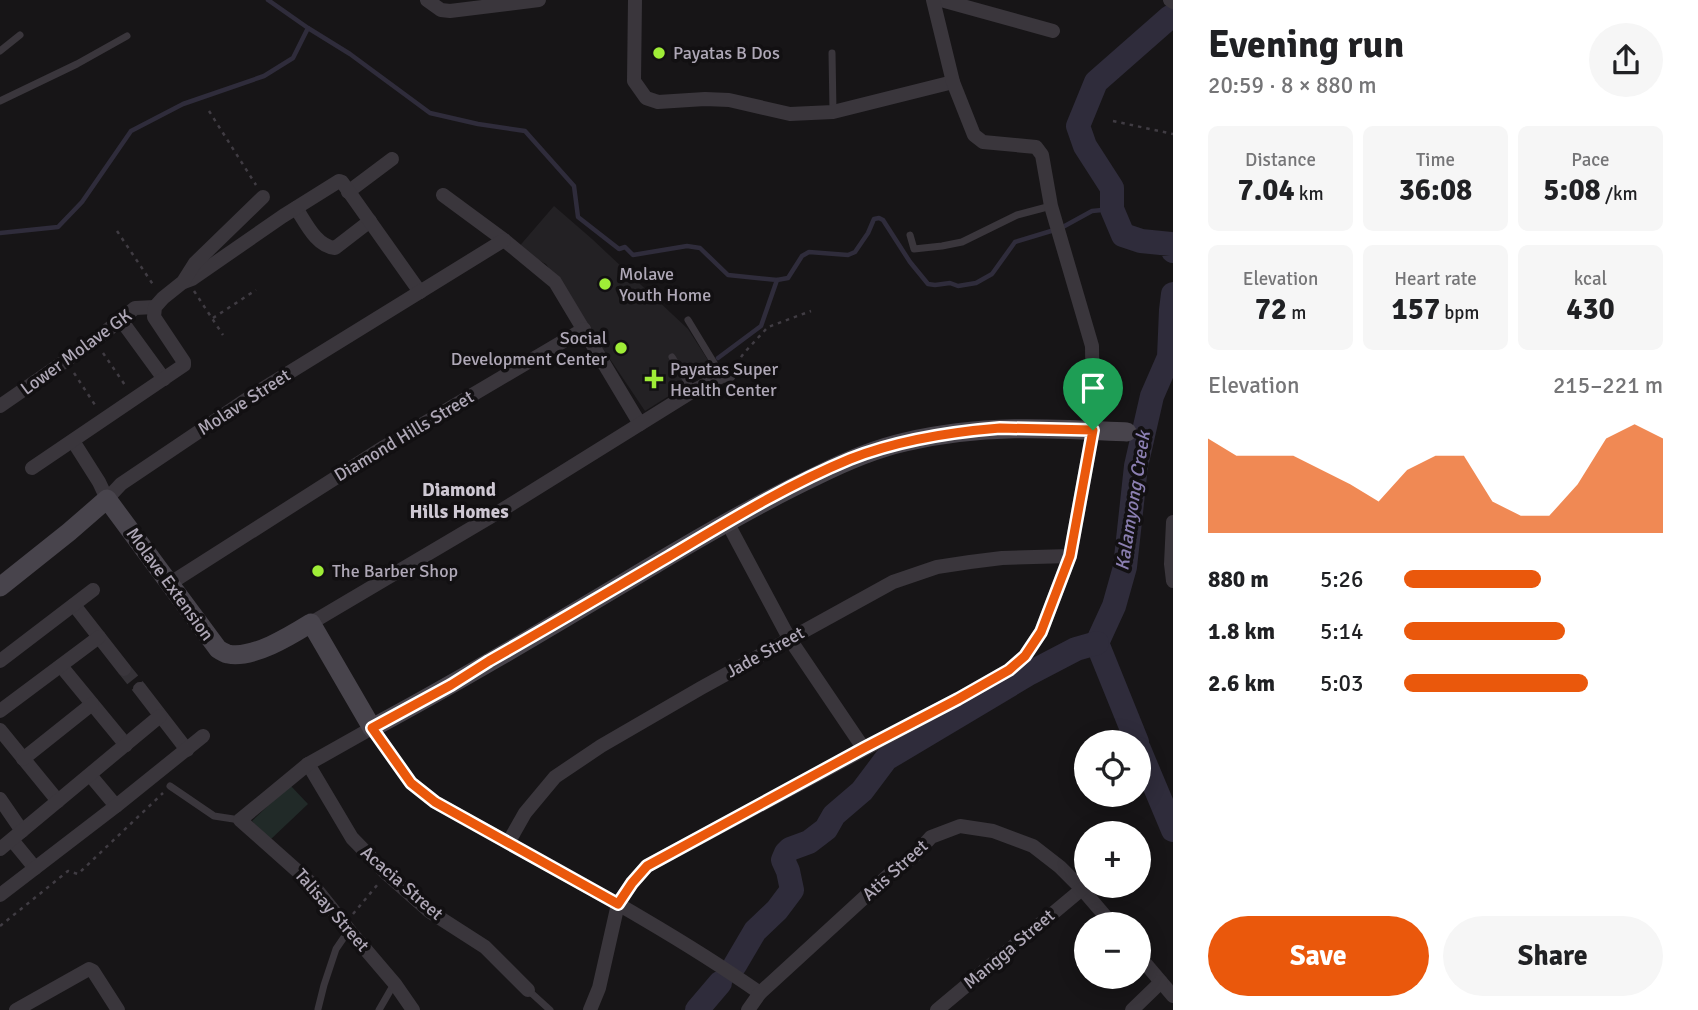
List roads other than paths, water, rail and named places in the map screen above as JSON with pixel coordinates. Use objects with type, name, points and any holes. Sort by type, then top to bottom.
[{"type":"street","points":[[427,0],[441,10],[450,11],[538,0]]},
{"type":"street","points":[[635,0],[634,81],[646,98],[658,102],[729,100],[790,114],[833,112],[953,82]]},
{"type":"street","points":[[590,1010],[599,988],[618,904],[647,866],[1009,670],[1025,656],[1041,632],[1070,556],[1093,430],[1092,346],[1051,206],[1042,155],[1035,147],[983,142],[974,135],[953,82],[933,0]]},
{"type":"street","points":[[940,0],[1053,31]]},
{"type":"street","points":[[348,192],[393,159]]},
{"type":"street","points":[[185,281],[192,279],[339,181],[420,292]]},
{"type":"street","points":[[443,195],[555,282],[640,424]]},
{"type":"street","name":"Lower Molave GK","points":[[0,406],[94,341],[135,308],[157,308],[185,281],[195,263],[263,197]]},
{"type":"street","points":[[296,208],[321,243],[328,247],[335,248],[370,221]]},
{"type":"street","name":"Molave Street","points":[[0,587],[69,532],[121,484],[256,393],[504,240]]},
{"type":"street","points":[[32,468],[184,365],[157,308]]},
{"type":"street","points":[[121,320],[164,379]]},
{"type":"street","name":"Diamond Hills Street","points":[[169,584],[396,440],[584,329]]},
{"type":"street","points":[[725,375],[693,391],[498,513],[311,624],[372,728],[411,783],[435,802],[618,904],[726,969],[760,993]]},
{"type":"street","points":[[240,820],[308,764],[451,685],[727,522],[793,486],[851,459],[904,442],[970,430],[1000,428],[1127,432]]},
{"type":"street","points":[[73,441],[107,499]]},
{"type":"street","name":"Molave Extension","points":[[107,499],[218,649],[229,654],[246,653],[268,646],[311,624]]},
{"type":"street","points":[[727,522],[789,638],[864,748]]},
{"type":"street","points":[[1173,522],[1173,581]]},
{"type":"street","name":"Jade Street","points":[[508,844],[525,813],[555,778],[601,746],[892,582],[937,567],[1002,558],[1070,556]]},
{"type":"street","points":[[0,661],[93,590]]},
{"type":"street","points":[[74,605],[124,669]]},
{"type":"street","points":[[0,711],[99,637]]},
{"type":"street","points":[[61,666],[126,745]]},
{"type":"street","points":[[140,689],[187,750]]},
{"type":"street","points":[[23,759],[92,704]]},
{"type":"street","points":[[0,849],[160,716]]},
{"type":"street","points":[[0,730],[58,802]]},
{"type":"street","points":[[0,895],[203,736]]},
{"type":"street","name":"Acacia Street","points":[[308,764],[352,838],[387,874],[429,911],[485,947],[528,990]]},
{"type":"street","points":[[90,775],[116,806]]},
{"type":"street","points":[[0,799],[35,868]]},
{"type":"street","name":"Talisay Street","points":[[240,820],[312,884],[395,984],[413,1010]]},
{"type":"street","name":"Atis Street","points":[[748,1010],[760,993],[891,873],[914,856],[931,837],[960,827],[993,831],[1032,846],[1074,881]]},
{"type":"street","name":"Mangga Street","points":[[937,1010],[1074,896]]},
{"type":"street","name":"Atis Street","points":[[1090,898],[1102,912]]},
{"type":"street","points":[[16,1010],[89,969],[93,971],[118,1010]]},
{"type":"street","points":[[1151,970],[1173,996]]},
{"type":"street","points":[[1132,1010],[1161,982]]},
{"type":"lane","points":[[0,51],[20,35]]},
{"type":"lane","points":[[0,101],[77,64],[127,36]]},
{"type":"lane","points":[[832,53],[833,112]]},
{"type":"lane","points":[[910,235],[914,249],[962,242],[1017,215],[1051,206]]},
{"type":"lane","points":[[688,320],[725,375]]},
{"type":"lane","points":[[672,357],[693,391]]},
{"type":"lane","points":[[170,786],[214,816],[240,820]]},
{"type":"lane","points":[[318,1009],[335,949],[346,927]]},
{"type":"lane","points":[[379,1010],[395,984]]},
{"type":"lane","name":"Acacia Street","points":[[528,990],[550,1010]]},
{"type":"waterway","points":[[268,0],[308,28]]},
{"type":"waterway","name":"Kalamyong Creek","points":[[1170,17],[1096,82],[1078,126],[1085,146],[1112,188],[1112,209],[1123,235],[1141,241],[1171,244],[1173,251]]},
{"type":"waterway","points":[[0,233],[58,227],[82,202],[131,131],[183,104],[264,76],[293,58],[308,28],[350,54],[430,113],[525,131],[574,186],[578,217],[619,249],[625,247],[633,255],[687,246],[700,248],[728,275],[777,280],[788,278],[802,256],[809,252],[848,255],[855,252],[874,219],[879,218],[928,284],[950,283],[958,286],[976,283],[992,274],[1015,242],[1061,228],[1092,211],[1112,209]]},
{"type":"waterway","points":[[718,358],[761,326],[777,280]]},
{"type":"waterway","name":"Kalamyong Creek","points":[[1132,730],[1097,643],[1114,606],[1125,567],[1136,466],[1152,396],[1169,357],[1173,294]]},
{"type":"waterway","points":[[735,965],[755,931],[777,910],[792,890],[783,860],[786,853],[809,842],[826,829],[834,815],[862,791],[886,759],[1030,673],[1076,649],[1097,643]]},
{"type":"waterway","name":"Kalamyong Creek","points":[[1151,778],[1173,830]]},
{"type":"waterway","points":[[697,1010],[720,983]]},
{"type":"tunnel","points":[[124,669],[140,689]]},
{"type":"place","name":"Payatas B Dos","points":[[659,53]]},
{"type":"place","name":"Molave Youth Home","points":[[605,284]]},
{"type":"place","name":"Social Development Center","points":[[621,348]]},
{"type":"place","name":"Payatas Super Health Center","points":[[654,379]]},
{"type":"place","name":"The Barber Shop","points":[[318,571]]},
{"type":"district","name":"Diamond Hills Homes","points":[[459,501]]}]
